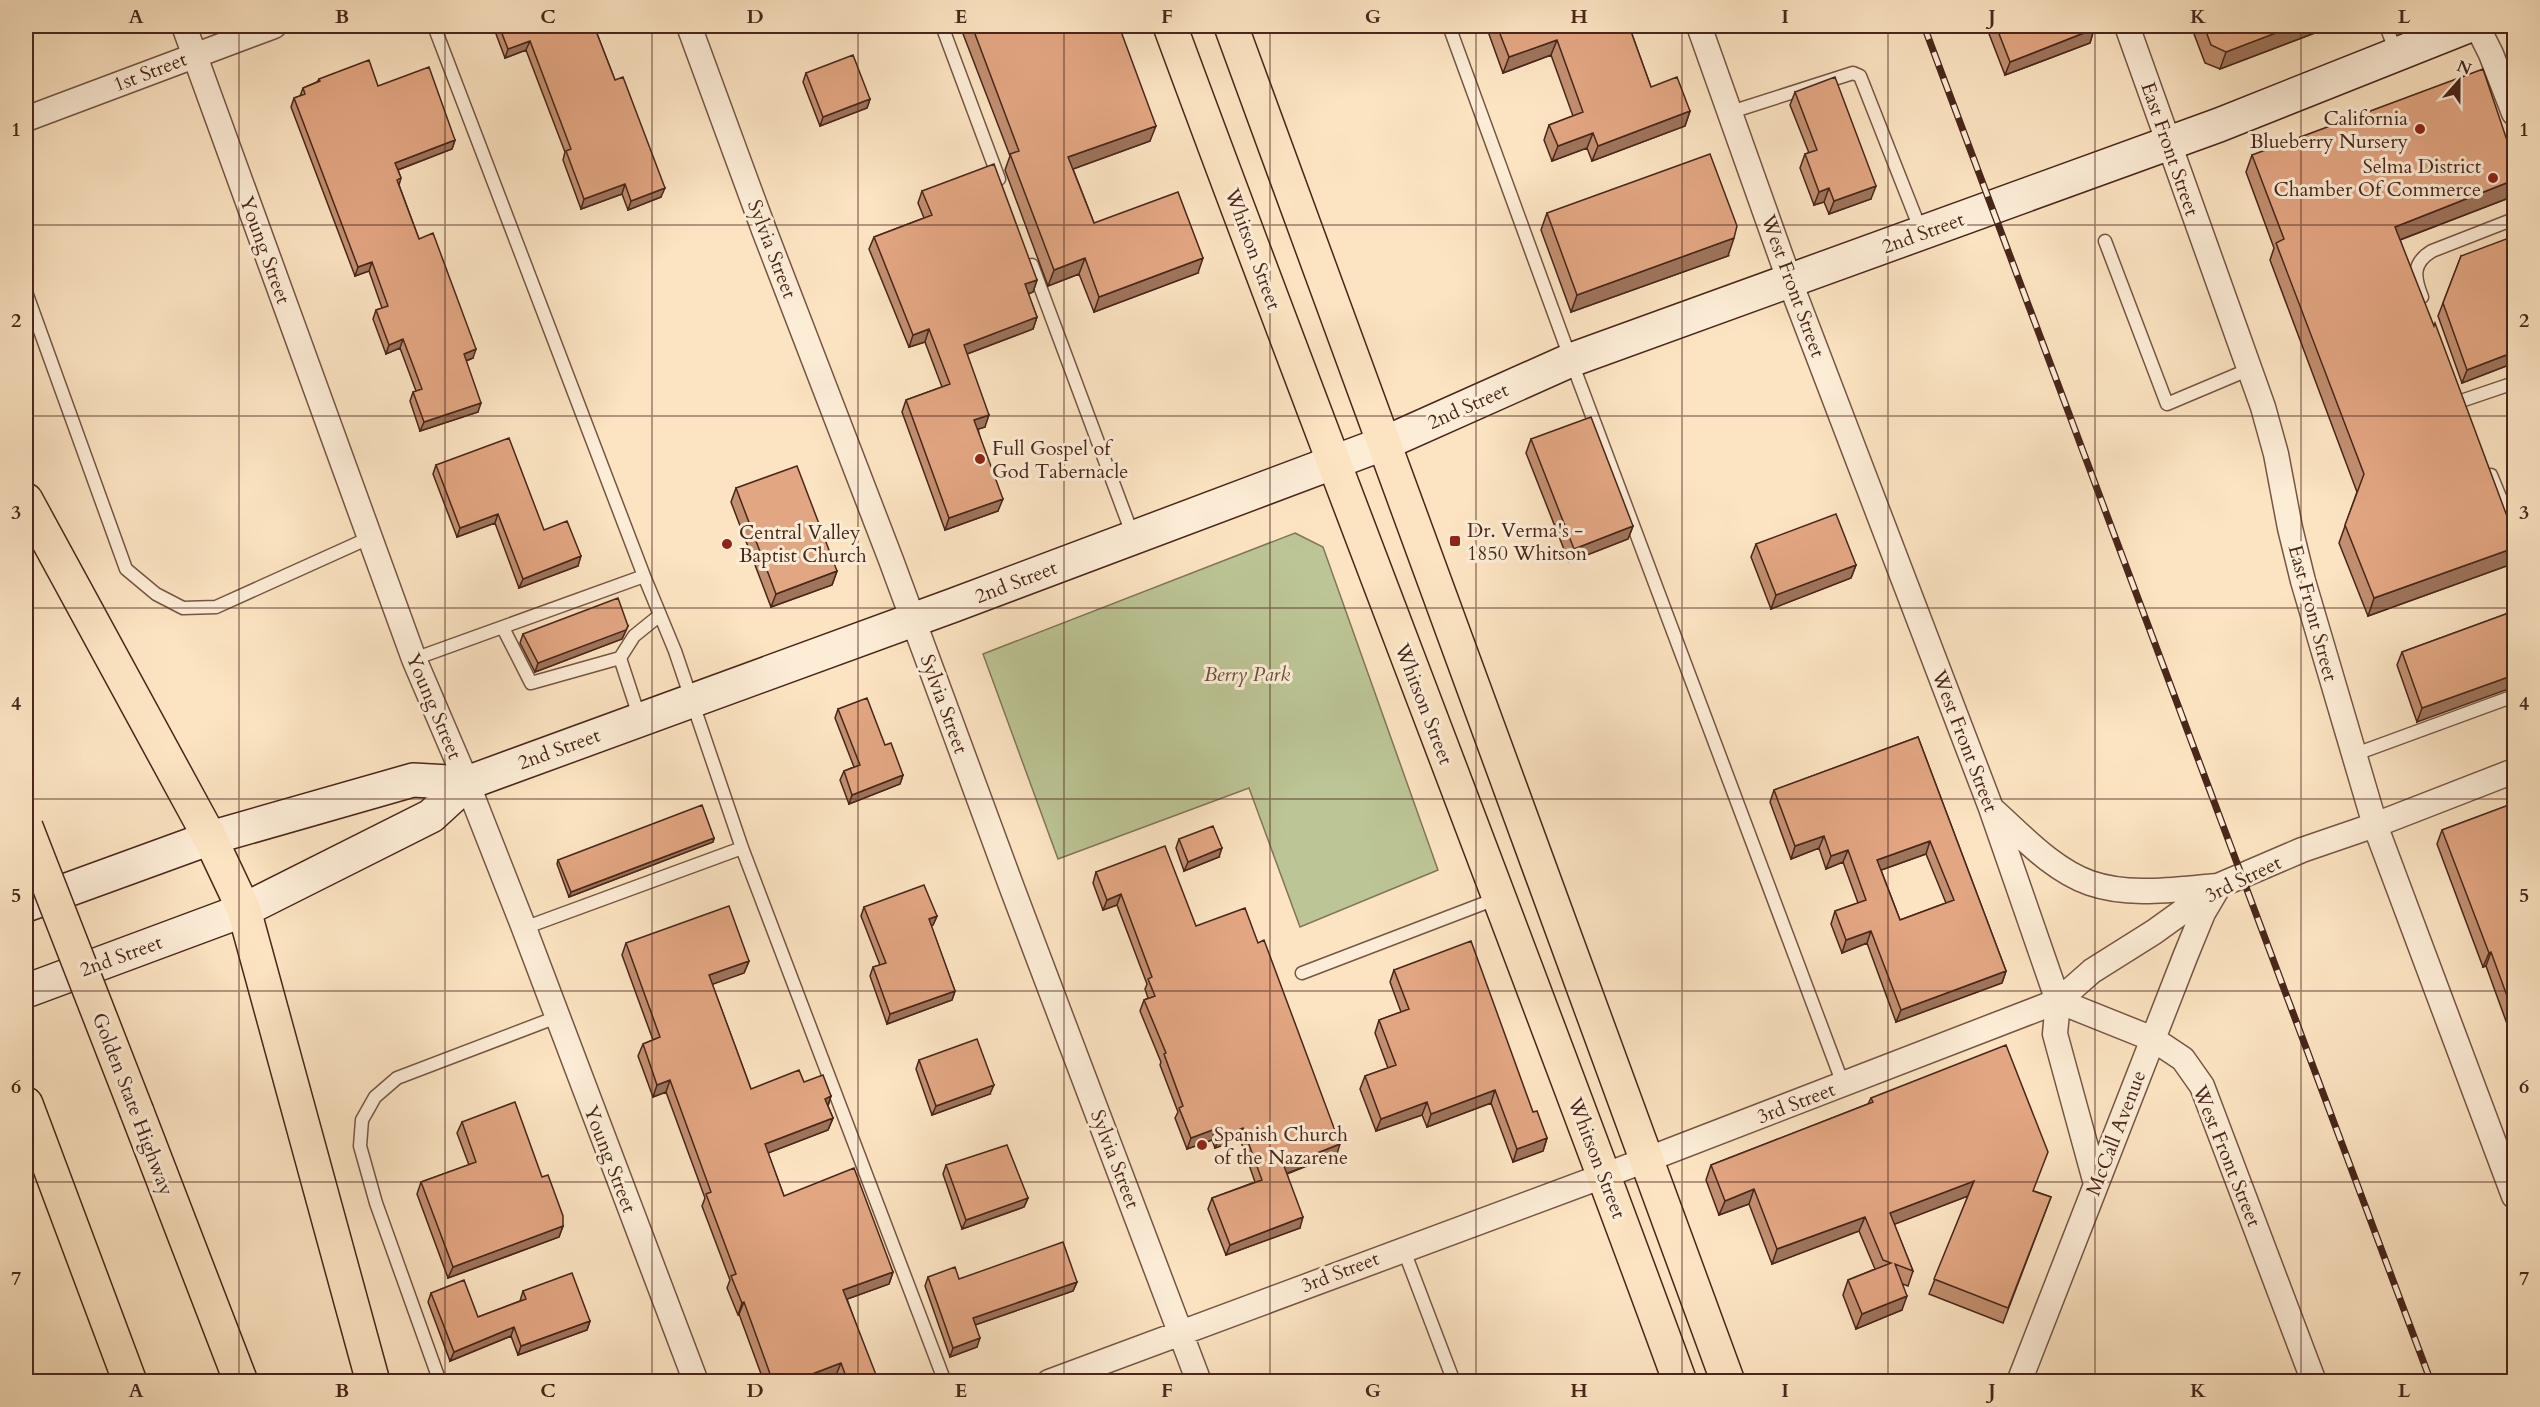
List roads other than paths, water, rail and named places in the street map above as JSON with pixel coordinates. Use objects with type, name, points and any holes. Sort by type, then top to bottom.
[{"type":"main road","name":"Whitson Street","points":[[1170,26],[1332,462],[1680,1382]]},
{"type":"main road","points":[[1231,26],[1728,1382]]},
{"type":"main road","name":"2nd Street","points":[[26,991],[244,910],[431,816],[467,783],[913,620],[1385,443],[1571,360],[2168,144],[2392,40],[2468,26]]},
{"type":"main road","points":[[26,500],[210,838],[244,910],[374,1382]]},
{"type":"main road","name":"2nd Street","points":[[26,905],[210,838],[413,780],[467,783]]},
{"type":"main road","name":"Golden State Highway","points":[[26,827],[241,1382]]},
{"type":"main road","points":[[26,1104],[130,1382]]},
{"type":"street","name":"Young Street","points":[[184,26],[414,658],[467,783],[524,928],[696,1382]]},
{"type":"street","name":"1st Street","points":[[26,119],[274,26]]},
{"type":"street","name":"Sylvia Street","points":[[689,26],[1199,1382]]},
{"type":"street","name":"West Front Street","points":[[1698,26],[1731,112],[1790,282],[1991,808],[2058,1001],[2153,1039],[2184,1059],[2202,1086],[2314,1382]]},
{"type":"street","name":"East Front Street","points":[[2127,26],[2250,369],[2276,454],[2303,581],[2374,825],[2514,1196]]},
{"type":"street","points":[[2477,26],[2514,113]]},
{"type":"street","name":"3rd Street","points":[[1049,1382],[1404,1248],[1647,1160],[2058,1001],[2092,971],[2154,932],[2218,886],[2302,850],[2514,771]]},
{"type":"street","points":[[1991,808],[2064,871],[2089,883],[2131,890],[2218,886]]},
{"type":"street","name":"McCall Avenue","points":[[2019,1382],[2203,912],[2218,886]]},
{"type":"street","points":[[2058,1001],[2055,1034],[2096,1184]]},
{"type":"lane","points":[[434,26],[644,576],[675,651],[690,702],[742,848],[945,1382]]},
{"type":"lane","points":[[942,26],[1004,190]]},
{"type":"lane","points":[[1449,26],[1571,360],[1843,1084]]},
{"type":"lane","points":[[1731,112],[1853,73],[1860,76],[1922,233]]},
{"type":"lane","points":[[2425,306],[2415,274],[2418,261],[2423,256],[2432,250],[2514,219]]},
{"type":"lane","points":[[2105,241],[2167,404],[2250,369]]},
{"type":"lane","points":[[1028,256],[1133,537]]},
{"type":"lane","points":[[26,292],[126,569],[156,594],[183,608],[216,607],[369,538]]},
{"type":"lane","points":[[2461,402],[2514,383]]},
{"type":"lane","points":[[2488,466],[2514,531]]},
{"type":"lane","points":[[414,658],[644,576]]},
{"type":"lane","points":[[503,628],[531,683],[620,658],[634,636],[660,615]]},
{"type":"lane","points":[[620,658],[640,720]]},
{"type":"lane","points":[[2353,755],[2514,696]]},
{"type":"lane","points":[[524,928],[742,848]]},
{"type":"lane","points":[[1302,973],[1497,898]]},
{"type":"lane","points":[[440,1382],[376,1203],[360,1146],[362,1120],[375,1097],[397,1078],[556,1017]]},
{"type":"lane","points":[[1404,1248],[1454,1382]]},
{"type":"railway","points":[[1924,26],[2431,1382]]},
{"type":"place","name":"California Blueberry Nursery","points":[[2420,129]]},
{"type":"place","name":"Selma District Chamber Of Commerce","points":[[2493,178]]},
{"type":"place","name":"Full Gospel of God Tabernacle","points":[[980,459]]},
{"type":"place","name":"Dr. Verma's - 1850 Whitson","points":[[1455,541]]},
{"type":"place","name":"Central Valley Baptist Church","points":[[727,544]]},
{"type":"place","name":"Spanish Church of the Nazarene","points":[[1202,1145]]},
{"type":"park label","name":"Berry Park","points":[[1247,674]]}]
